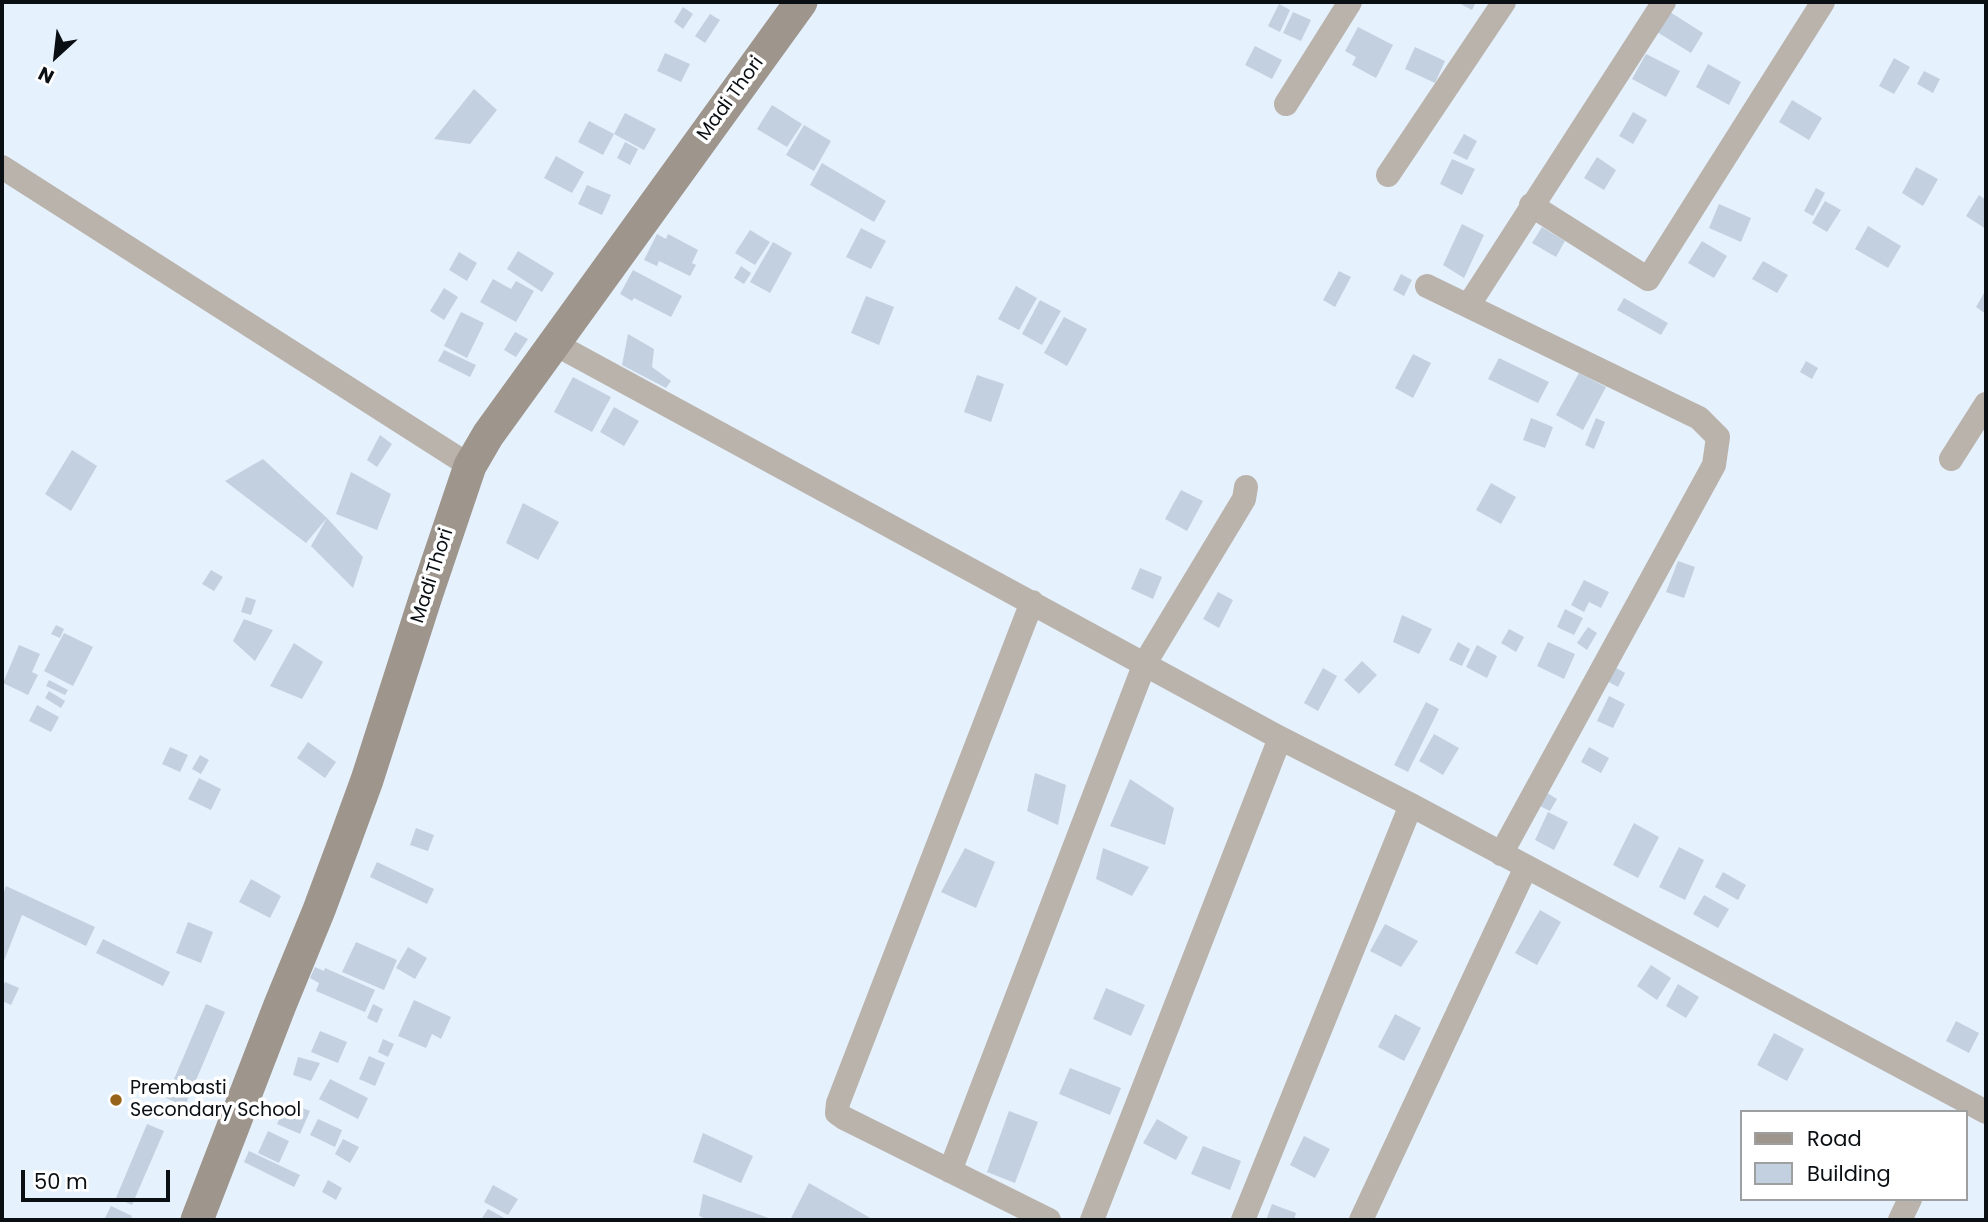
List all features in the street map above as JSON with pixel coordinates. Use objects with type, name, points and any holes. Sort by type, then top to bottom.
[{"type":"main road","name":"Madi Thori","points":[[197,1220],[367,780],[470,466],[488,435],[801,2]]},
{"type":"street","points":[[1286,104],[1350,2]]},
{"type":"street","points":[[1388,175],[1504,2]]},
{"type":"street","points":[[1468,306],[1664,2]]},
{"type":"street","points":[[1531,205],[1648,279],[1823,2]]},
{"type":"street","points":[[2,167],[470,466]]},
{"type":"street","points":[[1427,286],[1699,418],[1718,437],[1714,465],[1501,854]]},
{"type":"street","points":[[555,344],[1280,738],[1526,867],[1954,1104],[1986,1112]]},
{"type":"street","points":[[1951,459],[1986,404]]},
{"type":"street","points":[[950,1171],[1144,663],[1244,499],[1246,487]]},
{"type":"street","points":[[1032,602],[838,1103],[837,1113],[1049,1220]]},
{"type":"street","points":[[1092,1220],[1280,738]]},
{"type":"street","points":[[1243,1220],[1411,805]]},
{"type":"street","points":[[1361,1220],[1526,867]]},
{"type":"street","points":[[1900,1220],[1909,1201]]},
{"type":"building","points":[[1457,2],[1476,2],[1472,10]]},
{"type":"building","points":[[1279,4],[1290,10],[1280,32],[1268,26]]},
{"type":"building","points":[[683,7],[693,14],[683,29],[674,22]]},
{"type":"building","points":[[1293,12],[1311,20],[1301,41],[1283,33]]},
{"type":"building","points":[[1670,12],[1703,33],[1691,53],[1657,32]]},
{"type":"building","points":[[710,14],[720,20],[705,43],[695,36]]},
{"type":"building","points":[[1358,27],[1393,45],[1376,78],[1352,65],[1356,57],[1345,51]]},
{"type":"building","points":[[1255,46],[1282,60],[1272,79],[1245,65]]},
{"type":"building","points":[[1415,47],[1445,61],[1435,83],[1405,69]]},
{"type":"building","points":[[665,53],[690,64],[681,82],[657,71]]},
{"type":"building","points":[[1646,54],[1680,71],[1666,97],[1632,79]]},
{"type":"building","points":[[1894,58],[1910,67],[1894,94],[1879,86]]},
{"type":"building","points":[[1708,64],[1741,82],[1729,105],[1696,87]]},
{"type":"building","points":[[1924,71],[1940,79],[1933,93],[1917,84]]},
{"type":"building","points":[[474,89],[497,110],[470,144],[434,139]]},
{"type":"building","points":[[1792,100],[1822,118],[1809,140],[1779,122]]},
{"type":"building","points":[[772,105],[802,124],[787,147],[757,129]]},
{"type":"building","points":[[1633,112],[1647,120],[1633,144],[1619,136]]},
{"type":"building","points":[[625,113],[656,129],[644,150],[614,134]]},
{"type":"building","points":[[589,121],[614,134],[603,155],[578,142]]},
{"type":"building","points":[[804,125],[831,141],[814,171],[786,155]]},
{"type":"building","points":[[1464,134],[1477,141],[1467,160],[1453,153]]},
{"type":"building","points":[[625,142],[638,149],[630,165],[617,158]]},
{"type":"building","points":[[556,156],[584,172],[572,193],[544,178]]},
{"type":"building","points":[[1597,157],[1616,170],[1604,190],[1584,178]]},
{"type":"building","points":[[1452,159],[1475,169],[1462,195],[1440,184]]},
{"type":"building","points":[[822,163],[886,201],[874,222],[810,185]]},
{"type":"building","points":[[1916,167],[1938,179],[1923,206],[1902,193]]},
{"type":"building","points":[[587,185],[611,195],[602,215],[578,204]]},
{"type":"building","points":[[1816,188],[1825,193],[1813,216],[1804,211]]},
{"type":"building","points":[[1979,195],[1986,200],[1986,229],[1966,216]]},
{"type":"building","points":[[1825,201],[1841,210],[1827,232],[1812,223]]},
{"type":"building","points":[[1719,204],[1751,218],[1741,242],[1709,228]]},
{"type":"building","points":[[1462,224],[1484,235],[1464,278],[1443,265]]},
{"type":"building","points":[[1868,226],[1901,246],[1888,268],[1855,249]]},
{"type":"building","points":[[1542,227],[1565,241],[1556,257],[1532,243]]},
{"type":"building","points":[[861,228],[886,241],[871,269],[846,257]]},
{"type":"building","points":[[750,230],[770,242],[755,265],[735,253]]},
{"type":"building","points":[[657,234],[666,239],[668,234],[698,250],[692,263],[696,265],[690,276],[659,261],[657,266],[644,260]]},
{"type":"building","points":[[1702,241],[1727,256],[1714,278],[1688,263]]},
{"type":"building","points":[[773,242],[792,253],[770,293],[750,282]]},
{"type":"building","points":[[518,251],[554,273],[542,292],[507,269]]},
{"type":"building","points":[[459,252],[477,263],[467,281],[449,270]]},
{"type":"building","points":[[1763,261],[1788,275],[1777,293],[1752,279]]},
{"type":"building","points":[[741,266],[751,273],[744,284],[734,278]]},
{"type":"building","points":[[633,270],[682,296],[671,317],[634,298],[632,301],[620,294]]},
{"type":"building","points":[[1339,271],[1351,277],[1335,307],[1323,300]]},
{"type":"building","points":[[1401,274],[1412,280],[1404,296],[1393,290]]},
{"type":"building","points":[[493,279],[511,289],[516,281],[534,291],[516,322],[480,302]]},
{"type":"building","points":[[1016,286],[1037,298],[1019,330],[998,319]]},
{"type":"building","points":[[444,288],[458,297],[444,320],[430,311]]},
{"type":"building","points":[[1984,293],[1986,294],[1986,314],[1976,307]]},
{"type":"building","points":[[866,296],[894,307],[879,345],[851,333]]},
{"type":"building","points":[[1624,298],[1668,323],[1661,335],[1617,310]]},
{"type":"building","points":[[1040,300],[1061,311],[1042,345],[1022,334]]},
{"type":"building","points":[[461,312],[484,323],[467,358],[444,346]]},
{"type":"building","points":[[1064,317],[1087,329],[1067,366],[1044,353]]},
{"type":"building","points":[[515,332],[528,339],[516,357],[504,350]]},
{"type":"building","points":[[628,334],[654,349],[652,367],[671,381],[666,388],[622,365]]},
{"type":"building","points":[[444,350],[476,365],[470,377],[438,361]]},
{"type":"building","points":[[1413,354],[1431,363],[1413,398],[1395,388]]},
{"type":"building","points":[[1499,358],[1549,382],[1538,403],[1488,379]]},
{"type":"building","points":[[1806,361],[1818,368],[1812,379],[1800,372]]},
{"type":"building","points":[[1579,373],[1606,387],[1583,430],[1556,415]]},
{"type":"building","points":[[977,375],[1004,384],[991,422],[964,412]]},
{"type":"building","points":[[573,377],[611,397],[592,432],[554,412]]},
{"type":"building","points":[[614,407],[639,421],[624,446],[600,432]]},
{"type":"building","points":[[1531,418],[1553,427],[1545,448],[1523,440]]},
{"type":"building","points":[[1596,418],[1605,422],[1594,449],[1585,445]]},
{"type":"building","points":[[380,435],[392,444],[377,467],[367,460]]},
{"type":"building","points":[[72,450],[97,466],[71,511],[45,494]]},
{"type":"building","points":[[263,459],[327,518],[306,543],[225,481]]},
{"type":"building","points":[[351,472],[391,494],[377,530],[336,514]]},
{"type":"building","points":[[1491,483],[1516,497],[1501,524],[1476,510]]},
{"type":"building","points":[[1181,490],[1203,501],[1187,531],[1165,519]]},
{"type":"building","points":[[523,503],[559,522],[538,560],[506,543]]},
{"type":"building","points":[[327,518],[363,557],[353,588],[311,546]]},
{"type":"building","points":[[1678,561],[1695,567],[1684,598],[1666,592]]},
{"type":"building","points":[[1140,568],[1162,577],[1153,599],[1131,589]]},
{"type":"building","points":[[211,570],[223,577],[214,591],[202,584]]},
{"type":"building","points":[[1584,580],[1609,592],[1601,608],[1589,602],[1584,612],[1571,605]]},
{"type":"building","points":[[1218,592],[1233,600],[1219,628],[1203,619]]},
{"type":"building","points":[[246,597],[256,600],[251,615],[241,612]]},
{"type":"building","points":[[1565,609],[1583,618],[1574,635],[1557,627]]},
{"type":"building","points":[[1402,615],[1432,629],[1419,654],[1393,642]]},
{"type":"building","points":[[244,619],[273,630],[255,661],[233,641]]},
{"type":"building","points":[[56,625],[64,629],[60,638],[51,634]]},
{"type":"building","points":[[1588,627],[1597,633],[1587,650],[1577,643]]},
{"type":"building","points":[[1509,629],[1524,637],[1516,652],[1501,643]]},
{"type":"building","points":[[64,633],[93,647],[73,686],[44,671]]},
{"type":"building","points":[[1458,642],[1470,649],[1462,666],[1449,660]]},
{"type":"building","points":[[1548,642],[1575,654],[1564,679],[1537,666]]},
{"type":"building","points":[[294,643],[323,662],[302,699],[270,686]]},
{"type":"building","points":[[19,645],[40,654],[32,672],[38,675],[28,695],[3,683]]},
{"type":"building","points":[[1477,645],[1497,656],[1487,678],[1466,667]]},
{"type":"building","points":[[1362,661],[1377,675],[1359,694],[1344,680]]},
{"type":"building","points":[[1613,666],[1625,673],[1618,687],[1605,680]]},
{"type":"building","points":[[1323,668],[1337,676],[1318,711],[1304,703]]},
{"type":"building","points":[[49,680],[68,690],[65,695],[46,686]]},
{"type":"building","points":[[49,691],[65,701],[61,708],[45,698]]},
{"type":"building","points":[[1609,696],[1625,704],[1613,728],[1597,721]]},
{"type":"building","points":[[1426,702],[1439,709],[1408,772],[1394,765]]},
{"type":"building","points":[[37,705],[59,717],[51,732],[29,721]]},
{"type":"building","points":[[1434,734],[1459,748],[1443,775],[1419,761]]},
{"type":"building","points":[[308,742],[336,762],[325,778],[297,758]]},
{"type":"building","points":[[170,747],[188,755],[180,772],[162,764]]},
{"type":"building","points":[[1589,747],[1609,758],[1601,773],[1581,762]]},
{"type":"building","points":[[200,755],[209,760],[201,774],[192,769]]},
{"type":"building","points":[[1035,773],[1066,785],[1058,825],[1027,811]]},
{"type":"building","points":[[199,778],[221,789],[211,810],[188,799]]},
{"type":"building","points":[[1130,779],[1174,808],[1165,845],[1110,826]]},
{"type":"building","points":[[1544,791],[1557,799],[1550,811],[1536,804]]},
{"type":"building","points":[[1548,812],[1568,822],[1554,850],[1535,840]]},
{"type":"building","points":[[1634,823],[1659,837],[1638,878],[1613,865]]},
{"type":"building","points":[[416,828],[434,835],[428,851],[410,845]]},
{"type":"building","points":[[1679,847],[1704,860],[1685,900],[1659,887]]},
{"type":"building","points":[[965,848],[995,862],[976,908],[941,892]]},
{"type":"building","points":[[1103,848],[1149,867],[1132,896],[1096,879]]},
{"type":"building","points":[[377,862],[434,889],[427,904],[370,877]]},
{"type":"building","points":[[1723,872],[1746,885],[1738,900],[1715,887]]},
{"type":"building","points":[[251,879],[281,896],[270,918],[239,902]]},
{"type":"building","points":[[6,886],[95,927],[86,946],[22,915],[2,966],[2,897]]},
{"type":"building","points":[[1704,895],[1729,909],[1718,928],[1693,914]]},
{"type":"building","points":[[1540,910],[1561,922],[1537,965],[1515,953]]},
{"type":"building","points":[[188,922],[213,932],[201,963],[176,953]]},
{"type":"building","points":[[1385,924],[1418,941],[1401,967],[1370,951]]},
{"type":"building","points":[[103,939],[170,972],[163,986],[96,953]]},
{"type":"building","points":[[356,942],[397,960],[384,990],[342,972]]},
{"type":"building","points":[[408,947],[427,958],[415,979],[396,968]]},
{"type":"building","points":[[1651,965],[1671,978],[1657,1000],[1637,986]]},
{"type":"building","points":[[315,967],[324,971],[325,968],[375,990],[365,1012],[316,991],[319,983],[310,978]]},
{"type":"building","points":[[5,982],[19,988],[11,1005],[2,1001]]},
{"type":"building","points":[[1678,984],[1699,997],[1686,1018],[1666,1006]]},
{"type":"building","points":[[1106,988],[1145,1005],[1131,1036],[1093,1019]]},
{"type":"building","points":[[414,1000],[451,1017],[441,1039],[432,1034],[426,1048],[398,1036]]},
{"type":"building","points":[[206,1004],[225,1012],[185,1106],[166,1098]]},
{"type":"building","points":[[373,1004],[383,1009],[377,1023],[367,1018]]},
{"type":"building","points":[[1395,1014],[1421,1028],[1404,1061],[1378,1047]]},
{"type":"building","points":[[1956,1021],[1979,1033],[1969,1053],[1946,1041]]},
{"type":"building","points":[[320,1031],[347,1042],[338,1063],[311,1052]]},
{"type":"building","points":[[1774,1033],[1804,1049],[1787,1081],[1757,1065]]},
{"type":"building","points":[[383,1039],[394,1044],[388,1057],[378,1052]]},
{"type":"building","points":[[369,1056],[385,1063],[375,1086],[359,1079]]},
{"type":"building","points":[[298,1057],[320,1063],[311,1081],[293,1075]]},
{"type":"building","points":[[1070,1068],[1121,1088],[1110,1115],[1059,1094]]},
{"type":"building","points":[[330,1079],[368,1098],[358,1119],[319,1099]]},
{"type":"building","points":[[288,1102],[310,1111],[300,1134],[277,1124]]},
{"type":"building","points":[[1009,1111],[1038,1122],[1015,1183],[987,1172]]},
{"type":"building","points":[[318,1119],[342,1130],[335,1147],[310,1135]]},
{"type":"building","points":[[1157,1119],[1188,1137],[1176,1160],[1143,1143]]},
{"type":"building","points":[[147,1124],[164,1131],[132,1205],[116,1198]]},
{"type":"building","points":[[268,1131],[289,1141],[279,1163],[258,1153]]},
{"type":"building","points":[[703,1133],[753,1156],[741,1183],[693,1162]]},
{"type":"building","points":[[1304,1136],[1330,1149],[1315,1178],[1290,1165]]},
{"type":"building","points":[[343,1139],[359,1147],[350,1163],[335,1154]]},
{"type":"building","points":[[1203,1146],[1241,1161],[1230,1190],[1191,1174]]},
{"type":"building","points":[[249,1151],[300,1175],[294,1187],[244,1162]]},
{"type":"building","points":[[328,1180],[342,1188],[336,1200],[322,1192]]},
{"type":"building","points":[[809,1183],[874,1220],[790,1220]]},
{"type":"building","points":[[493,1185],[518,1199],[508,1215],[484,1202]]},
{"type":"building","points":[[703,1194],[774,1220],[709,1220],[699,1216]]},
{"type":"building","points":[[1272,1204],[1296,1213],[1294,1220],[1266,1220]]},
{"type":"building","points":[[111,1206],[132,1216],[130,1220],[104,1220]]},
{"type":"building","points":[[488,1209],[508,1220],[485,1220],[482,1218]]},
{"type":"place","name":"Prembasti Secondary School","points":[[116,1100]]}]
